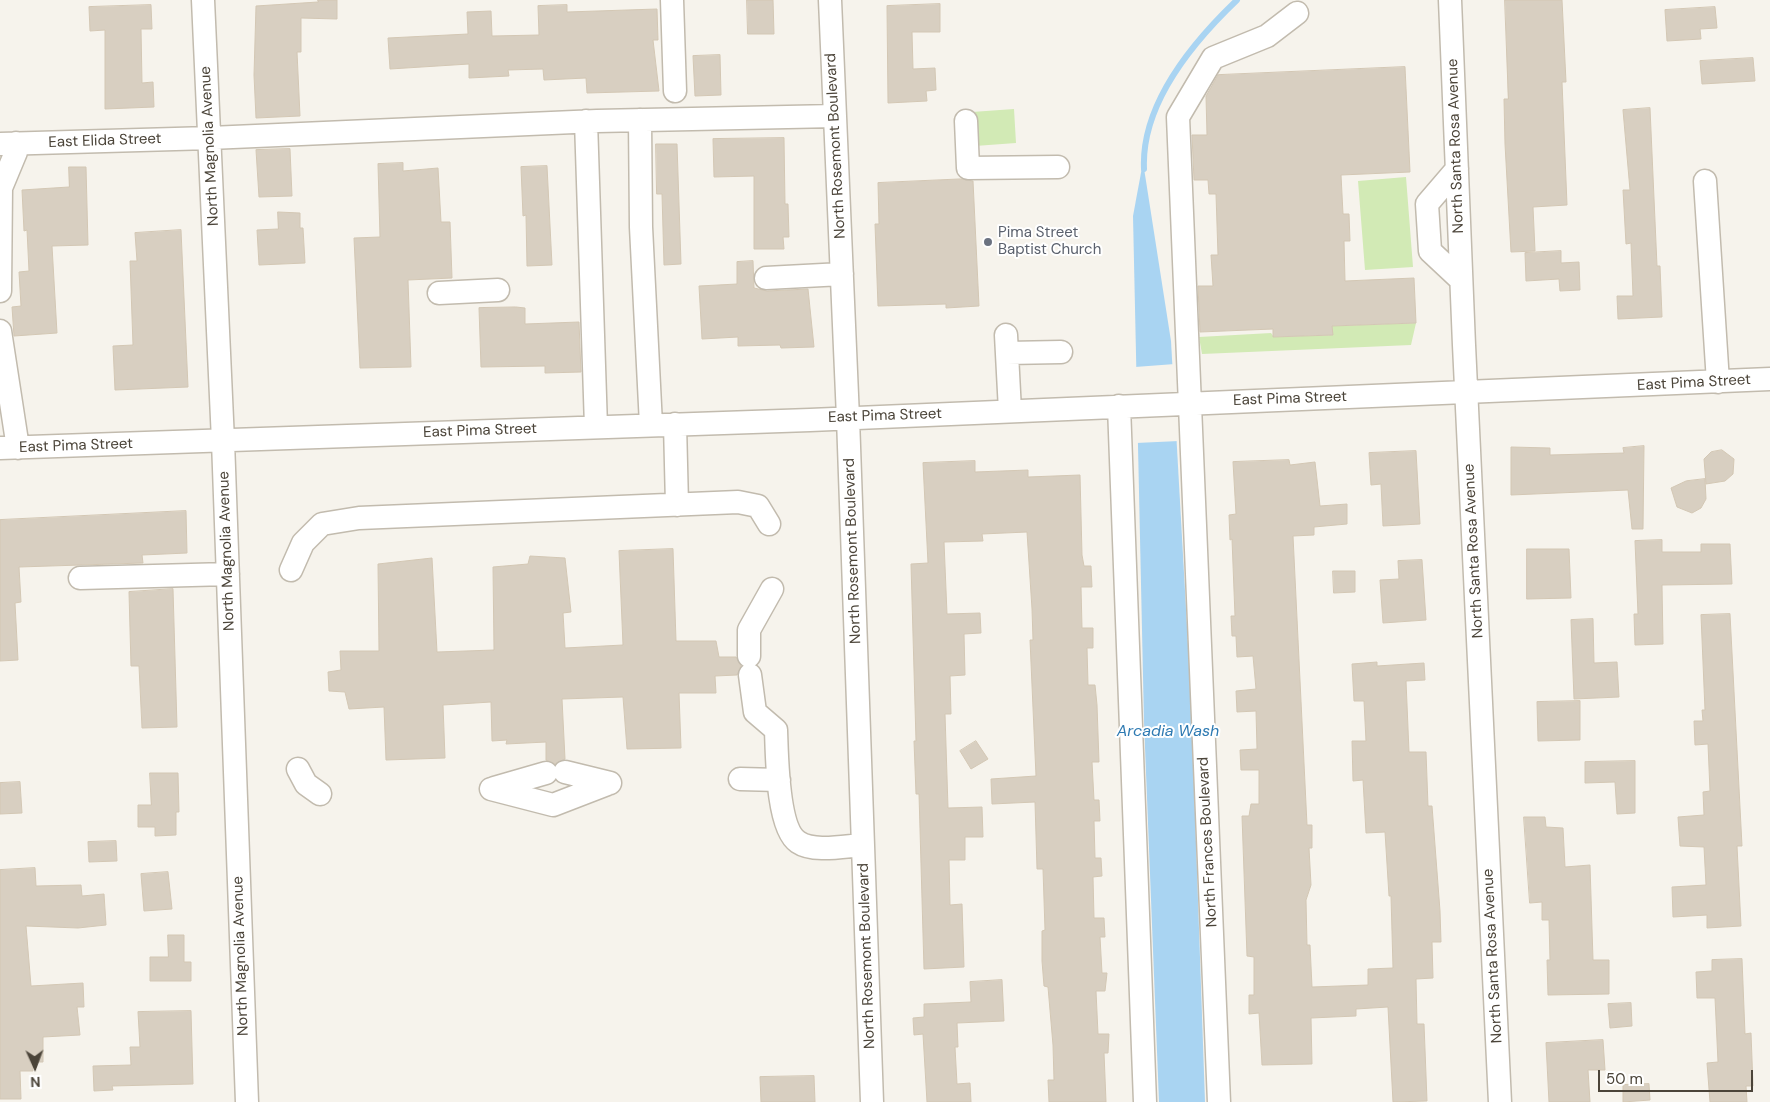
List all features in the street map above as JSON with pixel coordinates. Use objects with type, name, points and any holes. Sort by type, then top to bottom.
[{"type":"street","name":"North Magnolia Avenue","points":[[202,0],[223,440],[247,1102]]},
{"type":"street","points":[[672,0],[675,91]]},
{"type":"street","name":"North Rosemont Boulevard","points":[[830,0],[848,418],[872,1102]]},
{"type":"street","name":"North Santa Rosa Avenue","points":[[1450,0],[1461,280],[1500,1102]]},
{"type":"street","name":"North Frances Boulevard","points":[[1220,1102],[1182,403],[1178,117],[1213,58],[1267,36],[1297,13]]},
{"type":"street","name":"East Elida Street","points":[[8,143],[210,138],[586,121],[835,116]]},
{"type":"street","points":[[640,120],[641,227],[651,425]]},
{"type":"street","points":[[586,121],[596,427]]},
{"type":"street","points":[[966,121],[968,168],[1058,167]]},
{"type":"street","points":[[0,291],[1,188],[16,152],[8,143]]},
{"type":"street","points":[[1457,169],[1427,204],[1430,251],[1461,280]]},
{"type":"street","points":[[1705,180],[1718,382]]},
{"type":"street","points":[[766,278],[842,274]]},
{"type":"street","points":[[439,293],[498,290]]},
{"type":"street","points":[[0,331],[9,448]]},
{"type":"street","points":[[1010,411],[1007,344],[1061,352]]},
{"type":"street","name":"East Pima Street","points":[[9,448],[848,418],[1770,379]]},
{"type":"street","points":[[1122,406],[1146,1102]]},
{"type":"street","points":[[675,424],[677,505]]},
{"type":"street","points":[[291,570],[303,543],[322,524],[359,518],[738,502],[758,506],[769,524]]},
{"type":"street","points":[[80,578],[228,574]]},
{"type":"street","points":[[772,590],[749,630],[749,665],[755,712],[776,730],[779,780],[788,833],[799,843],[818,847],[863,845]]},
{"type":"street","points":[[298,769],[306,784],[320,794]]},
{"type":"street","points":[[740,779],[779,780]]},
{"type":"green space","points":[[1014,109],[1016,143],[975,146],[972,112]]},
{"type":"green space","points":[[1406,177],[1413,267],[1365,270],[1358,181]]},
{"type":"green space","points":[[1416,323],[1411,345],[1202,354],[1199,337],[1271,333],[1274,337],[1332,335],[1332,326]]},
{"type":"water","name":"Arcadia Wash","points":[[1143,162],[1171,341],[1191,698],[1205,1102],[1159,1102],[1144,722],[1133,216]]},
{"type":"pier","points":[[1175,364],[1179,441],[1136,443],[1135,367]]},
{"type":"building","points":[[318,0],[337,0],[337,19],[301,18],[301,52],[297,52],[300,116],[256,118],[254,75],[256,6],[318,2]]},
{"type":"building","points":[[747,0],[773,0],[774,34],[748,34]]},
{"type":"building","points":[[1505,0],[1562,0],[1566,82],[1562,82],[1567,205],[1533,207],[1535,251],[1511,252],[1505,144],[1504,99],[1508,99]]},
{"type":"building","points":[[940,4],[940,32],[912,32],[913,69],[935,68],[936,90],[926,91],[927,101],[888,103],[887,6]]},
{"type":"building","points":[[151,5],[152,29],[141,29],[142,83],[153,82],[154,107],[105,109],[105,30],[90,31],[89,7]]},
{"type":"building","points":[[567,5],[567,12],[657,9],[658,40],[653,40],[659,91],[587,93],[586,78],[544,80],[543,69],[508,70],[509,76],[469,78],[469,64],[390,69],[388,38],[468,34],[467,12],[491,11],[492,36],[539,35],[538,6]]},
{"type":"building","points":[[1715,7],[1717,28],[1700,29],[1701,39],[1667,41],[1665,10]]},
{"type":"building","points":[[720,55],[721,95],[695,96],[693,56]]},
{"type":"building","points":[[1753,58],[1755,81],[1702,84],[1700,61]]},
{"type":"building","points":[[1405,67],[1410,172],[1341,175],[1343,214],[1349,214],[1350,241],[1344,241],[1345,281],[1414,278],[1416,323],[1332,326],[1333,335],[1273,337],[1273,329],[1200,332],[1198,286],[1213,286],[1211,255],[1218,255],[1216,194],[1209,194],[1208,180],[1194,180],[1192,135],[1207,135],[1206,96],[1218,75]]},
{"type":"building","points":[[1650,108],[1657,266],[1660,266],[1662,317],[1618,319],[1617,296],[1633,296],[1631,243],[1626,244],[1623,190],[1630,190],[1623,110]]},
{"type":"building","points":[[784,138],[785,204],[788,204],[789,237],[783,237],[784,249],[754,249],[754,176],[714,177],[713,139]]},
{"type":"building","points":[[656,144],[677,144],[681,264],[664,265],[662,194],[657,194]]},
{"type":"building","points":[[290,149],[292,196],[259,197],[256,150]]},
{"type":"building","points":[[403,163],[403,171],[438,168],[441,222],[450,222],[452,278],[408,280],[411,367],[360,368],[354,238],[380,237],[378,164]]},
{"type":"building","points":[[547,166],[552,265],[527,266],[526,215],[523,216],[521,167]]},
{"type":"building","points":[[69,167],[86,167],[88,245],[52,246],[57,333],[14,336],[12,307],[21,306],[19,272],[29,271],[27,230],[24,231],[22,190],[69,187]]},
{"type":"building","points":[[961,179],[973,181],[979,306],[946,308],[946,304],[878,306],[875,224],[879,224],[878,183]]},
{"type":"building","points":[[278,212],[300,213],[305,263],[259,265],[257,230],[278,229]]},
{"type":"building","points":[[181,230],[188,387],[115,390],[113,346],[133,345],[130,261],[137,261],[135,233]]},
{"type":"building","points":[[1561,251],[1561,263],[1579,262],[1580,290],[1560,291],[1559,279],[1526,281],[1525,253]]},
{"type":"building","points":[[753,261],[754,288],[767,291],[808,289],[814,347],[781,348],[780,345],[738,346],[738,337],[702,339],[699,286],[737,284],[737,262]]},
{"type":"building","points":[[479,308],[525,308],[525,324],[579,322],[581,372],[545,373],[545,366],[481,367]]},
{"type":"building","points":[[1644,446],[1643,529],[1632,529],[1628,490],[1511,495],[1511,447],[1550,448],[1550,455],[1624,453],[1623,448]]},
{"type":"building","points":[[1722,450],[1734,459],[1733,474],[1725,481],[1706,484],[1704,459],[1711,452]]},
{"type":"building","points":[[1416,451],[1420,524],[1383,526],[1381,484],[1371,485],[1369,453]]},
{"type":"building","points":[[1289,460],[1290,465],[1315,462],[1320,506],[1347,504],[1347,524],[1314,527],[1314,535],[1293,536],[1307,825],[1312,825],[1312,848],[1309,848],[1311,885],[1306,900],[1307,945],[1310,945],[1312,987],[1368,985],[1368,969],[1393,968],[1391,896],[1389,896],[1385,832],[1366,833],[1363,780],[1353,781],[1352,741],[1366,741],[1364,701],[1354,701],[1352,664],[1377,662],[1377,666],[1424,663],[1425,680],[1406,681],[1409,752],[1426,752],[1428,806],[1432,806],[1440,911],[1441,942],[1432,942],[1433,978],[1416,979],[1417,1024],[1424,1024],[1427,1101],[1393,1102],[1388,1007],[1356,1009],[1356,1016],[1311,1018],[1312,1064],[1262,1065],[1259,1013],[1249,1014],[1249,995],[1254,995],[1254,957],[1247,956],[1242,816],[1249,816],[1251,804],[1259,804],[1259,770],[1241,770],[1240,750],[1257,749],[1256,711],[1237,712],[1236,691],[1256,689],[1253,656],[1237,657],[1236,636],[1232,636],[1231,616],[1235,616],[1232,539],[1230,540],[1229,515],[1236,514],[1233,462]]},
{"type":"building","points":[[975,461],[975,472],[1028,470],[1028,477],[1080,475],[1082,555],[1084,566],[1091,566],[1092,587],[1081,587],[1082,628],[1093,628],[1093,648],[1087,648],[1088,685],[1095,685],[1097,705],[1099,762],[1092,762],[1094,800],[1099,800],[1100,821],[1094,821],[1095,858],[1101,858],[1102,876],[1093,877],[1094,918],[1104,918],[1105,937],[1100,937],[1102,973],[1107,973],[1105,991],[1096,991],[1098,1034],[1109,1034],[1108,1053],[1104,1053],[1106,1102],[1049,1102],[1048,1080],[1054,1080],[1053,1045],[1048,987],[1044,986],[1042,961],[1042,931],[1045,930],[1043,869],[1037,869],[1035,802],[992,804],[991,779],[1036,776],[1030,640],[1033,640],[1032,609],[1027,532],[982,534],[983,541],[944,542],[947,614],[980,613],[981,633],[964,634],[965,675],[950,676],[951,714],[945,714],[948,808],[982,807],[983,837],[965,837],[965,860],[949,860],[950,905],[962,904],[964,967],[924,969],[919,794],[916,794],[914,741],[916,741],[911,564],[928,563],[923,463]]},
{"type":"building","points":[[1705,479],[1706,499],[1701,508],[1692,513],[1677,507],[1671,488],[1686,481]]},
{"type":"building","points":[[186,511],[187,553],[142,555],[143,563],[19,567],[21,602],[15,603],[18,660],[0,661],[0,520]]},
{"type":"building","points":[[1662,540],[1662,552],[1701,552],[1701,544],[1730,544],[1732,584],[1662,585],[1663,644],[1635,645],[1634,614],[1638,614],[1635,541]]},
{"type":"building","points":[[673,549],[676,641],[716,641],[719,657],[736,657],[741,666],[737,675],[715,676],[716,693],[679,693],[681,748],[627,749],[623,697],[562,699],[565,759],[555,764],[546,760],[546,742],[506,744],[507,740],[492,741],[491,702],[443,705],[445,758],[386,760],[384,707],[349,709],[345,692],[329,691],[328,672],[341,670],[340,651],[379,651],[378,564],[432,558],[437,652],[494,650],[493,567],[528,564],[530,556],[565,558],[571,612],[563,613],[565,648],[623,645],[619,551]]},
{"type":"building","points":[[1527,549],[1569,549],[1571,598],[1527,599]]},
{"type":"building","points":[[1422,560],[1426,620],[1383,623],[1380,580],[1399,579],[1398,561]]},
{"type":"building","points":[[1333,571],[1355,571],[1355,592],[1334,593]]},
{"type":"building","points":[[173,589],[177,727],[142,728],[139,666],[131,666],[129,592]]},
{"type":"building","points":[[1730,614],[1742,846],[1737,846],[1741,926],[1707,928],[1707,915],[1673,917],[1672,887],[1706,885],[1704,847],[1680,846],[1678,817],[1704,815],[1703,792],[1710,791],[1708,744],[1695,745],[1694,721],[1703,721],[1702,710],[1705,710],[1701,615]]},
{"type":"building","points":[[1593,619],[1594,663],[1617,662],[1619,697],[1574,699],[1571,620]]},
{"type":"building","points":[[1580,701],[1580,740],[1538,741],[1537,702]]},
{"type":"building","points":[[976,741],[988,759],[971,769],[960,751]]},
{"type":"building","points":[[1635,761],[1635,813],[1617,814],[1615,782],[1585,783],[1585,762]]},
{"type":"building","points":[[150,773],[178,773],[179,812],[176,812],[176,835],[155,836],[155,827],[138,827],[138,805],[151,805]]},
{"type":"building","points":[[20,782],[22,813],[0,814],[0,783]]},
{"type":"building","points":[[1524,817],[1545,817],[1546,827],[1563,828],[1565,867],[1590,865],[1593,960],[1609,960],[1609,994],[1548,995],[1547,960],[1550,960],[1549,920],[1542,920],[1542,902],[1530,903]]},
{"type":"building","points":[[116,841],[117,861],[89,862],[88,842]]},
{"type":"building","points":[[35,868],[36,886],[81,885],[82,896],[104,894],[106,925],[78,928],[26,926],[31,986],[83,983],[84,1007],[77,1007],[80,1035],[43,1037],[43,1062],[33,1062],[33,1071],[20,1071],[21,1099],[0,1099],[0,870]]},
{"type":"building","points":[[168,872],[172,909],[144,911],[141,874]]},
{"type":"building","points":[[168,935],[184,935],[184,962],[191,962],[191,981],[150,981],[150,957],[168,957]]},
{"type":"building","points":[[1742,959],[1745,1034],[1751,1033],[1753,1086],[1746,1086],[1747,1102],[1710,1102],[1707,1063],[1718,1062],[1715,998],[1697,998],[1696,972],[1712,971],[1712,960]]},
{"type":"building","points":[[1002,980],[1004,1021],[957,1023],[958,1047],[955,1047],[957,1084],[970,1083],[971,1102],[927,1102],[923,1034],[914,1035],[913,1018],[924,1017],[924,1004],[971,1002],[970,982]]},
{"type":"building","points":[[1631,1003],[1632,1026],[1610,1028],[1608,1004]]},
{"type":"building","points":[[191,1011],[193,1084],[112,1086],[113,1090],[94,1091],[93,1066],[131,1065],[130,1047],[140,1047],[138,1012]]},
{"type":"building","points":[[1603,1040],[1605,1070],[1588,1070],[1590,1102],[1549,1102],[1546,1043]]},
{"type":"building","points":[[814,1076],[815,1102],[761,1102],[760,1077]]},
{"type":"building","points":[[1649,1084],[1650,1100],[1623,1102],[1623,1085]]},
{"type":"waterway","name":"Arcadia Wash","points":[[1144,169],[1145,145],[1151,121],[1173,76],[1203,35],[1237,0]]},
{"type":"place","name":"Pima Street Baptist Church","points":[[988,242]]}]
